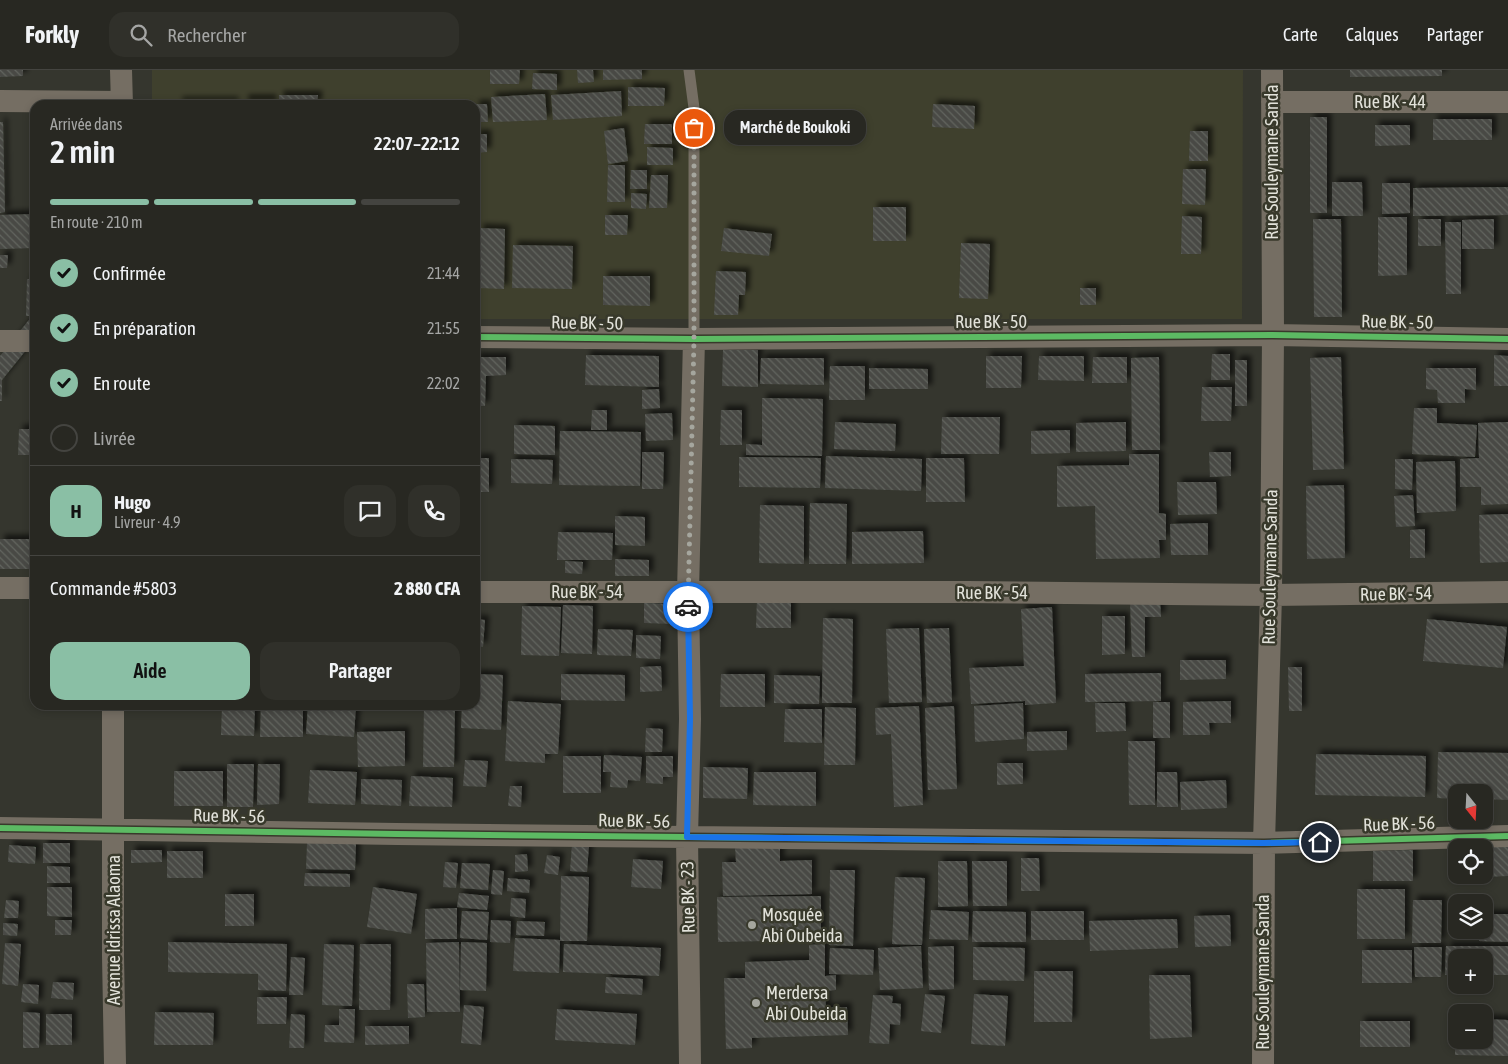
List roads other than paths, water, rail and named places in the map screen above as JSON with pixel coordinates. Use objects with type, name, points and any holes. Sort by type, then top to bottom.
[{"type":"street","points":[[121,70],[122,100]]},
{"type":"street","name":"Rue Souleymane Sanda","points":[[1263,1064],[1264,843],[1271,595],[1273,335],[1272,70]]},
{"type":"street","points":[[0,101],[30,101]]},
{"type":"street","name":"Rue BK - 44","points":[[1272,102],[1508,102]]},
{"type":"street","name":"Rue BK - 50","points":[[480,337],[694,339],[1273,335],[1508,339]]},
{"type":"street","name":"Rue BK - 23","points":[[690,1064],[687,837],[690,719],[688,592],[694,339]]},
{"type":"street","points":[[0,341],[30,341]]},
{"type":"street","points":[[0,588],[30,588]]},
{"type":"street","name":"Rue BK - 54","points":[[480,592],[967,592],[1271,595],[1508,592]]},
{"type":"street","name":"Avenue Idrissa Alaoma","points":[[113,710],[112,956],[115,1064]]},
{"type":"street","name":"Rue BK - 56","points":[[0,828],[1264,843],[1508,836]]},
{"type":"lane","name":"Rue BK - 23","points":[[689,70],[694,108],[694,339]]},
{"type":"place","name":"Marché de Boukoki","points":[[694,128]]},
{"type":"place","name":"Mosquée Abi Oubeida","points":[[752,925]]},
{"type":"place","name":"Merdersa Abi Oubeida","points":[[756,1003]]}]
